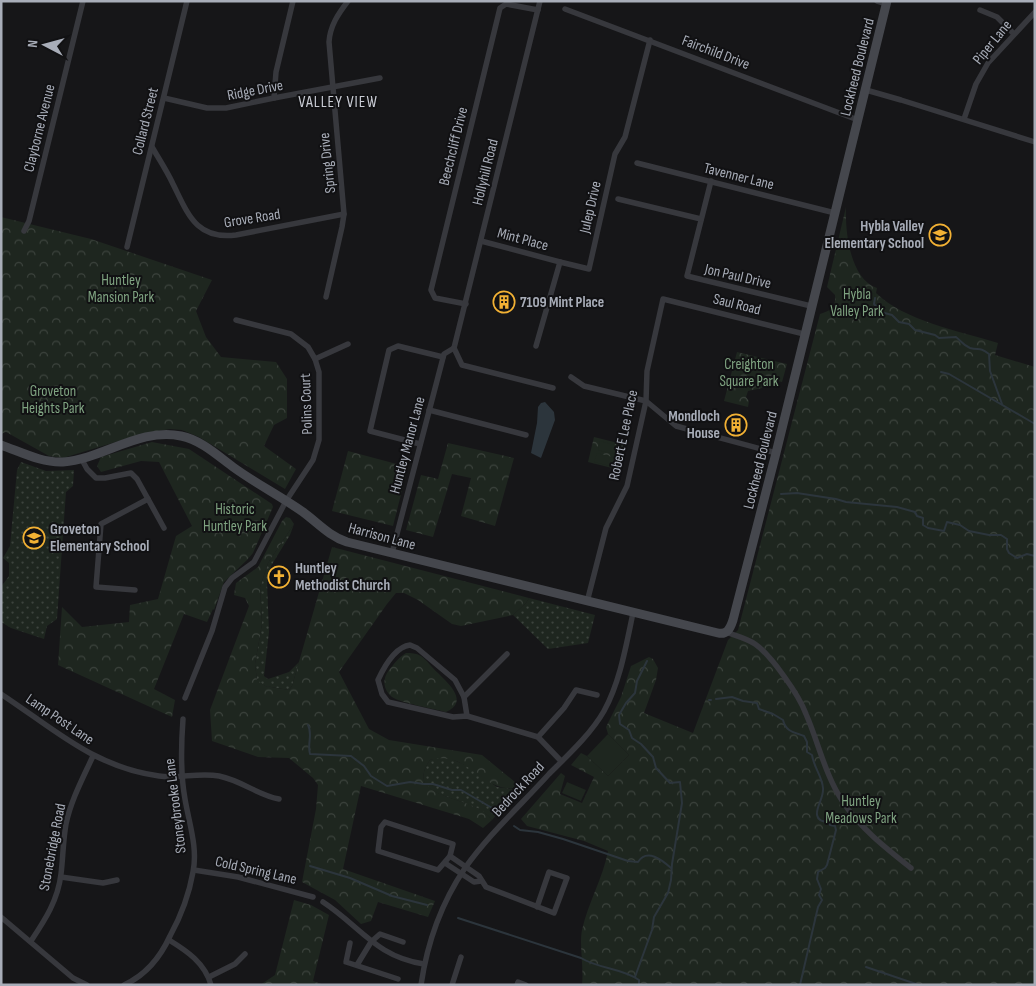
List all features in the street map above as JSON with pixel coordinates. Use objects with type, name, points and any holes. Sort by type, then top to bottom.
[{"type":"street","name":"Clayborne Avenue","points":[[24,231],[29,221],[83,1]]},
{"type":"street","name":"Collard Street","points":[[127,247],[188,1]]},
{"type":"street","points":[[274,98],[276,72],[294,1]]},
{"type":"street","name":"Spring Drive","points":[[326,297],[344,214],[329,54],[329,36],[336,18],[348,1]]},
{"type":"street","name":"Hollyhill Road","points":[[454,348],[540,1]]},
{"type":"street","points":[[877,1],[887,2]]},
{"type":"street","name":"Lockheed Boulevard","points":[[726,632],[733,620],[776,453],[887,2]]},
{"type":"street","name":"Beechcliff Drive","points":[[466,304],[435,298],[432,290],[497,18],[500,8],[506,4],[538,10]]},
{"type":"street","name":"Fairchild Drive","points":[[565,9],[858,120]]},
{"type":"street","points":[[980,10],[997,17],[1014,34]]},
{"type":"street","name":"Piper Lane","points":[[964,119],[971,95],[983,71],[994,56],[1035,12]]},
{"type":"street","name":"Julep Drive","points":[[560,262],[588,269],[616,154],[625,137],[650,40]]},
{"type":"street","name":"Ridge Drive","points":[[164,98],[217,109],[380,78]]},
{"type":"street","points":[[866,90],[1035,142]]},
{"type":"street","name":"Grove Road","points":[[152,147],[167,171],[192,220],[203,230],[212,234],[236,235],[344,214]]},
{"type":"street","name":"Tavenner Lane","points":[[637,163],[835,213]]},
{"type":"street","name":"Jon Paul Drive","points":[[711,181],[687,276],[811,306]]},
{"type":"street","points":[[618,199],[701,220]]},
{"type":"street","name":"Mint Place","points":[[481,241],[560,262]]},
{"type":"street","points":[[536,346],[560,262]]},
{"type":"street","name":"Saul Road","points":[[663,299],[804,334]]},
{"type":"street","name":"Robert E Lee Place","points":[[587,602],[606,528],[627,486],[646,401],[647,371],[663,299]]},
{"type":"street","name":"Polins Court","points":[[185,698],[212,631],[226,587],[232,578],[254,562],[286,501],[313,460],[319,440],[319,372],[316,360],[308,347],[295,336],[285,332],[236,320]]},
{"type":"street","points":[[316,360],[348,344]]},
{"type":"street","points":[[420,444],[370,431],[390,350],[398,346],[443,357],[444,354],[454,348],[462,365],[553,388]]},
{"type":"street","name":"Huntley Manor Lane","points":[[392,554],[443,357]]},
{"type":"street","points":[[571,377],[584,386],[646,401],[676,426],[776,453]]},
{"type":"street","points":[[429,410],[526,435]]},
{"type":"street","name":"Harrison Lane","points":[[1,445],[45,460],[64,462],[148,437],[165,434],[179,435],[203,445],[340,540],[633,613],[718,633],[726,632]]},
{"type":"street","points":[[81,458],[87,469],[96,478],[131,473],[137,479],[164,528]]},
{"type":"street","points":[[135,590],[96,587],[101,524],[148,500]]},
{"type":"street","name":"Bedrock Road","points":[[421,985],[424,964],[440,916],[467,866],[496,831],[597,722],[611,698],[633,613]]},
{"type":"street","points":[[726,632],[753,643],[762,649],[802,705],[824,767],[843,802],[868,830],[911,868]]},
{"type":"street","points":[[467,716],[464,697],[455,680],[417,648],[410,645],[399,649],[378,680],[382,694],[388,702],[453,717],[467,716],[538,737],[561,761]]},
{"type":"street","points":[[464,697],[507,654]]},
{"type":"street","points":[[538,737],[564,708],[576,690],[597,695]]},
{"type":"street","name":"Lamp Post Lane","points":[[1,694],[60,736],[93,756],[148,774],[166,777],[208,774],[231,778],[246,784],[262,794],[280,799]]},
{"type":"street","name":"Stoneybrooke Lane","points":[[124,985],[136,982],[154,964],[169,940],[185,906],[194,870],[193,838],[182,776],[181,748],[184,719]]},
{"type":"street","name":"Stonebridge Road","points":[[31,941],[49,912],[55,898],[61,877],[64,837],[68,817],[93,756]]},
{"type":"street","points":[[385,822],[388,822],[454,844],[450,856],[438,870],[378,851],[381,827],[385,822]]},
{"type":"street","points":[[450,856],[479,876],[486,887],[554,913],[567,878],[549,872],[537,906]]},
{"type":"street","points":[[445,864],[474,882],[481,881]]},
{"type":"street","name":"Cold Spring Lane","points":[[194,870],[238,877],[313,897]]},
{"type":"street","points":[[61,877],[103,883],[118,880]]},
{"type":"street","points":[[322,902],[340,914],[371,942],[398,958],[424,964]]},
{"type":"street","points":[[1,917],[73,978],[87,985]]},
{"type":"street","points":[[357,965],[371,942],[380,934],[403,942]]},
{"type":"street","points":[[169,940],[192,955],[209,977],[211,985]]},
{"type":"street","points":[[350,943],[346,962],[398,978]]},
{"type":"street","points":[[209,977],[235,964],[245,954]]},
{"type":"street","points":[[452,985],[461,957]]},
{"type":"street","points":[[517,985],[518,982],[526,985]]},
{"type":"green space","name":"Huntley Meadows Park","points":[[846,207],[848,241],[851,254],[861,275],[868,283],[877,288],[876,293],[888,303],[917,318],[998,343],[995,355],[1035,367],[1035,985],[582,985],[582,930],[603,871],[608,851],[584,841],[527,826],[521,819],[561,773],[565,776],[560,794],[582,803],[594,777],[571,765],[581,753],[587,756],[608,776],[629,755],[608,734],[606,727],[621,697],[631,666],[649,657],[653,659],[658,668],[656,680],[644,713],[693,733],[728,640],[738,630],[820,314],[830,310],[835,303],[835,295],[827,287]]},
{"type":"green space","points":[[1,217],[91,239],[212,280],[196,311],[206,337],[221,357],[276,362],[287,379],[287,418],[274,425],[264,446],[296,469],[285,489],[199,437],[182,430],[170,429],[142,434],[63,458],[49,456],[6,432],[1,434]]},
{"type":"green space","name":"Hybla Valley Park","points":[[846,285],[875,294],[867,321],[837,311]]},
{"type":"green space","name":"Creighton Square Park","points":[[737,352],[787,364],[782,382],[766,376],[762,388],[748,391],[746,397],[749,401],[748,407],[724,401]]},
{"type":"green space","points":[[594,437],[626,445],[620,470],[588,462]]},
{"type":"green space","points":[[600,441],[619,446],[617,455],[598,450]]},
{"type":"green space","name":"Historic Huntley Park","points":[[152,442],[189,449],[272,504],[273,507],[253,553],[224,582],[214,610],[207,622],[184,614],[154,689],[175,700],[172,717],[58,665],[62,607],[82,627],[129,622],[130,605],[158,599],[176,536],[192,526],[159,462],[141,461],[101,472],[97,466],[101,457]]},
{"type":"green space","points":[[448,443],[514,458],[495,526],[461,516],[471,478],[452,474],[433,537],[406,530],[421,475],[438,479]]},
{"type":"green space","points":[[348,451],[408,467],[393,526],[332,511]]},
{"type":"green space","points":[[597,453],[616,458],[614,467],[594,462]]},
{"type":"green space","name":"Groveton Elementary School","points":[[21,462],[46,471],[74,470],[73,486],[66,492],[57,619],[47,626],[44,639],[11,628],[1,622],[1,587],[9,576],[9,563],[3,558],[10,546],[17,470]]},
{"type":"green space","points":[[286,517],[290,518],[294,524],[268,563],[260,587],[262,624],[255,664],[257,680],[265,686],[289,690],[292,686],[332,547],[529,598],[513,615],[461,626],[452,624],[418,600],[404,593],[396,593],[339,672],[369,729],[389,740],[482,755],[521,787],[508,788],[496,785],[456,761],[444,758],[430,760],[424,773],[425,783],[444,796],[471,805],[484,812],[492,820],[483,828],[469,819],[361,786],[343,869],[435,901],[428,917],[378,902],[371,921],[361,924],[335,900],[302,882],[316,809],[318,785],[313,778],[289,758],[258,757],[212,741],[210,710],[249,606],[245,598],[234,595],[236,583],[258,567],[282,521]]},
{"type":"green space","points":[[294,524],[290,535],[271,566],[267,582],[269,632],[264,676],[268,679],[289,672],[299,662],[289,690],[265,686],[257,681],[255,664],[262,624],[260,587],[268,563]]},
{"type":"green space","points":[[529,598],[595,615],[588,643],[548,649],[513,615]]},
{"type":"green space","points":[[406,653],[421,656],[447,682],[457,698],[453,708],[446,712],[418,706],[396,699],[389,694],[384,684],[385,677],[401,656]]},
{"type":"green space","points":[[608,734],[629,755],[608,776],[587,756]]},
{"type":"green space","points":[[440,757],[452,759],[467,766],[497,787],[512,789],[521,787],[492,820],[471,805],[444,796],[432,790],[425,783],[424,773],[430,760]]},
{"type":"green space","points":[[567,782],[586,790],[581,801],[562,793]]},
{"type":"green space","points":[[294,900],[311,905],[329,915],[313,981],[324,985],[260,985],[275,975]]},
{"type":"shaded area","points":[[545,402],[554,412],[555,420],[541,458],[531,453],[538,407],[541,403]]},
{"type":"waterway","points":[[875,298],[874,304],[881,312],[892,315],[899,322],[909,324],[915,330],[935,335],[939,338],[956,337],[968,347],[981,349],[989,354],[990,371],[1002,404]]},
{"type":"waterway","points":[[941,372],[949,374],[1035,424]]},
{"type":"waterway","points":[[781,494],[797,493],[846,502],[897,507],[915,512],[917,516],[923,518],[923,525],[928,528],[944,531],[947,522],[960,525],[969,531],[1001,535],[1007,539],[1009,553],[1017,558],[1027,554],[1035,556]]},
{"type":"waterway","points":[[635,977],[652,930],[654,917],[668,893],[682,803],[680,782],[670,783],[656,768],[653,757],[641,744],[632,738],[629,730],[620,724],[619,715],[635,693],[637,681],[647,661]]},
{"type":"waterway","points":[[716,699],[732,697],[757,703],[759,709],[773,714],[783,720],[788,729],[804,736],[807,742],[807,752],[812,755],[822,784],[823,792],[817,812],[818,817],[821,821],[829,822],[830,825],[835,826],[836,830],[827,865],[818,872],[817,879],[821,889],[819,895],[822,900],[818,907],[800,985]]},
{"type":"waterway","points":[[308,725],[310,732],[310,754],[351,756],[364,766],[371,776],[387,786],[410,782],[433,784],[452,790],[461,790],[499,812]]},
{"type":"waterway","points":[[514,826],[520,830],[538,832],[563,839],[628,861],[638,862],[646,856],[654,857],[671,868]]},
{"type":"waterway","points":[[310,866],[350,878],[392,896],[427,905]]},
{"type":"waterway","points":[[458,918],[625,973],[639,980],[639,985]]},
{"type":"waterway","points":[[866,967],[919,985]]},
{"type":"place","name":"Hybla Valley Elementary School","points":[[940,235]]},
{"type":"place","name":"7109 Mint Place","points":[[504,302]]},
{"type":"place","name":"Mondloch House","points":[[736,425]]},
{"type":"place","name":"Groveton Elementary School","points":[[34,538]]},
{"type":"place","name":"Huntley Methodist Church","points":[[279,577]]},
{"type":"district","name":"VALLEY VIEW","points":[[338,101]]},
{"type":"park label","name":"Huntley Mansion Park","points":[[121,288]]},
{"type":"park label","name":"Groveton Heights Park","points":[[53,400]]}]
